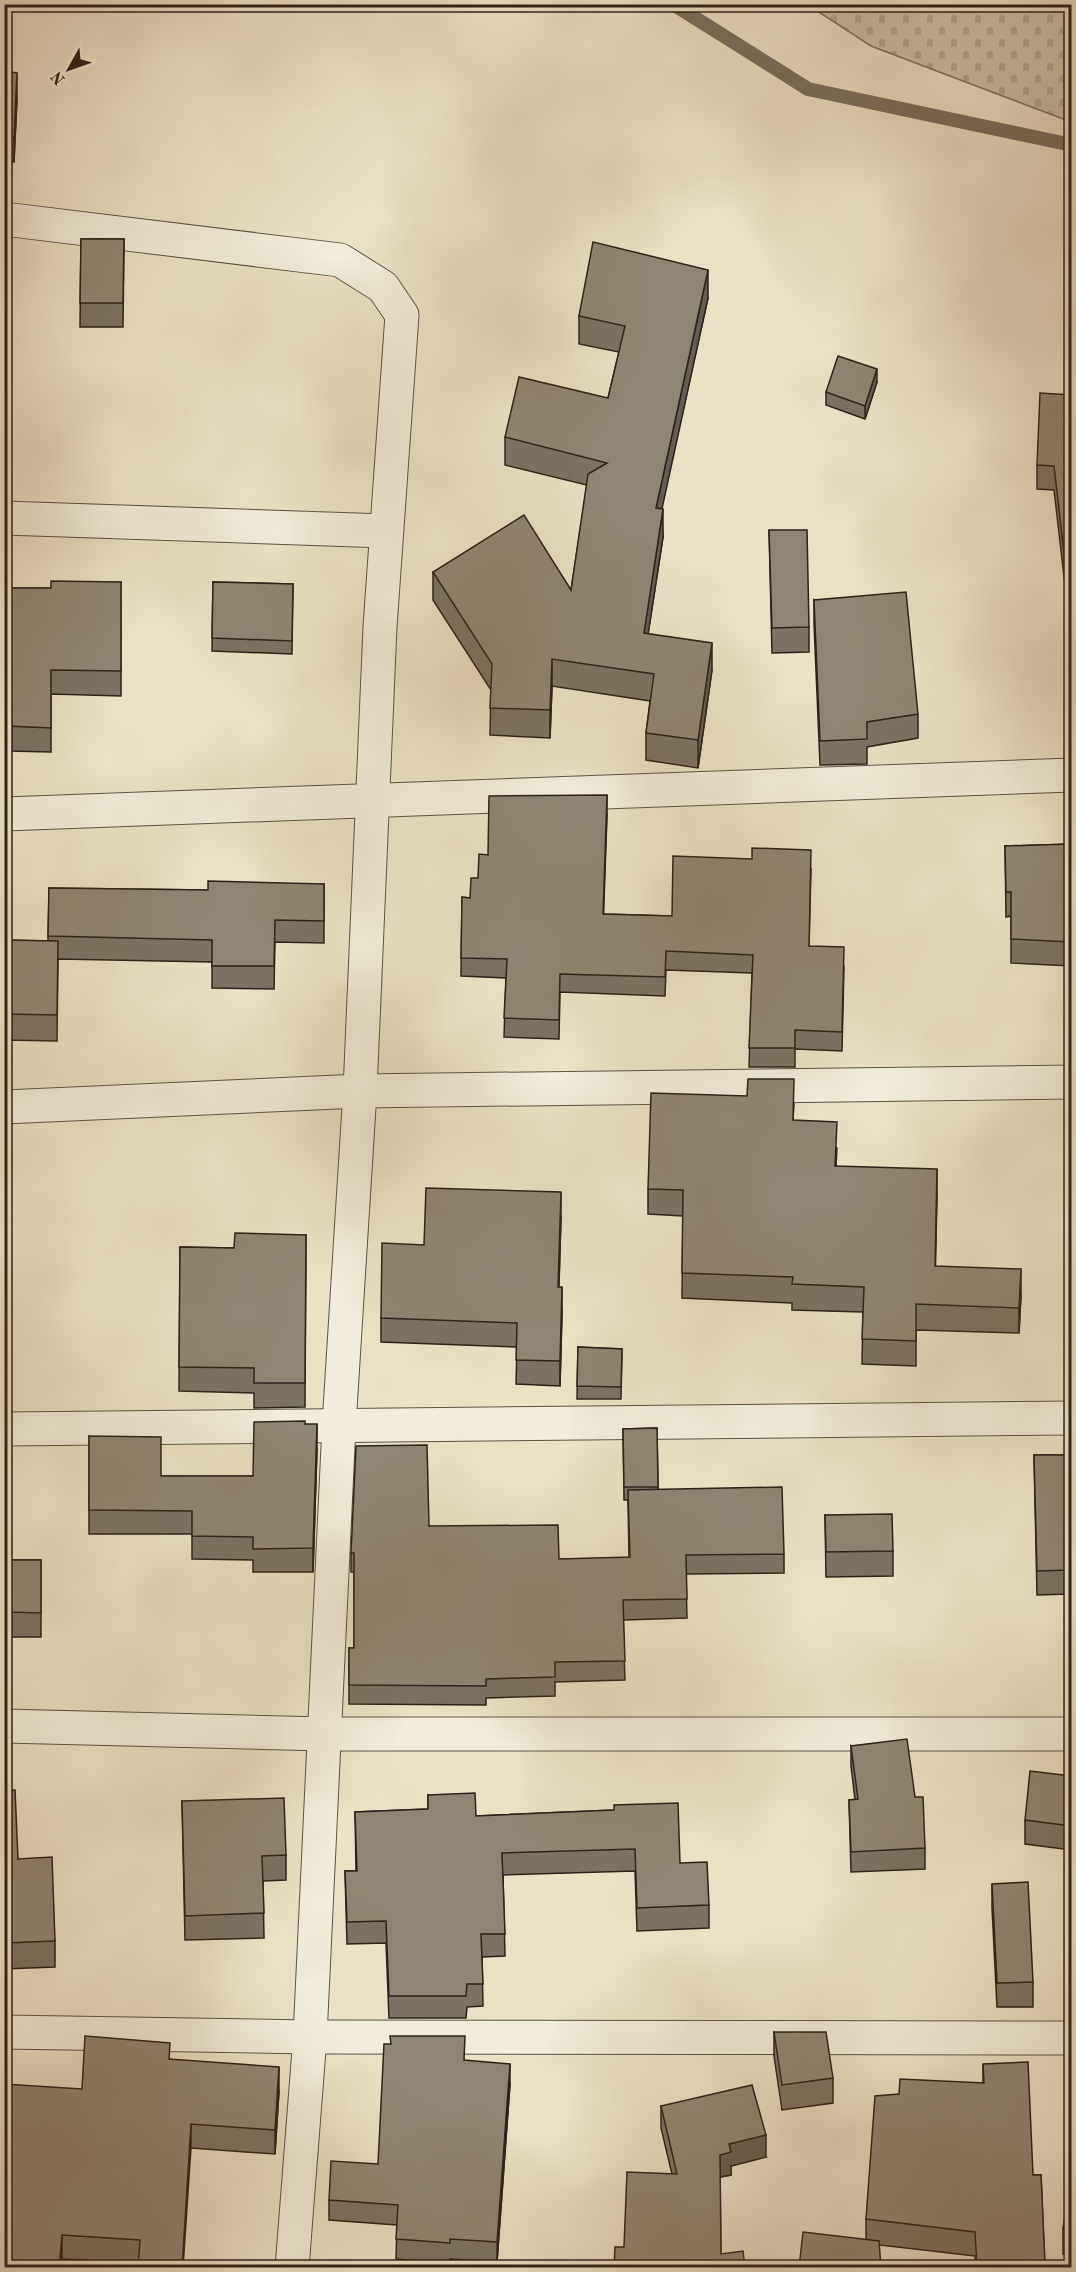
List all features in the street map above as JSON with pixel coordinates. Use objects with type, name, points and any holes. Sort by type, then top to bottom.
[{"type":"street","points":[[4,219],[340,260],[383,286],[402,315],[372,801],[360,1091],[339,1425],[310,2037],[292,2268]]},
{"type":"street","points":[[4,518],[387,531]]},
{"type":"street","points":[[4,814],[1071,776]]},
{"type":"street","points":[[4,1107],[360,1091],[1071,1082]]},
{"type":"street","points":[[4,1429],[1071,1418]]},
{"type":"street","points":[[4,1726],[324,1734],[1071,1734]]},
{"type":"street","points":[[4,2032],[310,2037],[1071,2038]]},
{"type":"green space","points":[[808,5],[1071,5],[1071,122],[871,46]]},
{"type":"building","points":[[4,71],[17,73],[14,138],[4,137]]},
{"type":"building","points":[[81,239],[124,239],[123,303],[80,303]]},
{"type":"building","points":[[593,242],[708,270],[656,508],[663,509],[644,633],[712,643],[698,740],[646,733],[654,674],[552,659],[550,710],[490,708],[492,664],[433,572],[524,515],[571,590],[588,474],[607,463],[505,437],[519,377],[608,398],[625,326],[579,316]]},
{"type":"building","points":[[838,356],[877,369],[865,406],[826,392]]},
{"type":"building","points":[[1040,393],[1071,395],[1071,613],[1054,466],[1037,465]]},
{"type":"building","points":[[769,530],[807,530],[809,627],[772,628]]},
{"type":"building","points":[[51,581],[121,582],[121,671],[51,670],[51,728],[8,726],[9,588],[51,588]]},
{"type":"building","points":[[213,582],[293,584],[292,641],[212,638]]},
{"type":"building","points":[[906,592],[918,714],[867,722],[867,739],[820,741],[814,600]]},
{"type":"building","points":[[607,795],[603,914],[672,916],[673,856],[752,859],[752,848],[811,850],[809,946],[844,947],[842,1032],[795,1030],[795,1048],[749,1048],[753,955],[666,951],[665,977],[560,974],[559,1020],[504,1018],[507,959],[461,958],[462,897],[470,898],[471,878],[478,878],[479,854],[488,855],[489,796]]},
{"type":"building","points":[[1071,844],[1071,942],[1011,939],[1011,892],[1006,892],[1005,846]]},
{"type":"building","points":[[208,881],[324,884],[324,921],[275,920],[274,966],[212,966],[212,940],[48,936],[49,888],[208,890]]},
{"type":"building","points":[[4,940],[58,941],[57,1015],[4,1014]]},
{"type":"building","points":[[748,1079],[794,1079],[793,1120],[837,1122],[835,1166],[937,1169],[935,1266],[1021,1269],[1019,1308],[916,1304],[916,1341],[862,1339],[864,1287],[792,1284],[793,1277],[682,1273],[683,1190],[648,1189],[651,1093],[747,1096]]},
{"type":"building","points":[[426,1188],[561,1192],[558,1287],[562,1287],[560,1361],[516,1360],[517,1323],[381,1318],[382,1243],[424,1245]]},
{"type":"building","points":[[235,1233],[306,1235],[305,1383],[254,1383],[254,1368],[179,1367],[180,1247],[234,1248]]},
{"type":"building","points":[[578,1347],[622,1349],[621,1387],[577,1386]]},
{"type":"building","points":[[305,1421],[305,1424],[317,1424],[313,1548],[253,1549],[253,1537],[192,1536],[192,1511],[89,1510],[89,1436],[161,1437],[161,1476],[253,1476],[254,1422]]},
{"type":"building","points":[[657,1428],[658,1487],[624,1487],[623,1429]]},
{"type":"building","points":[[427,1445],[429,1526],[558,1525],[559,1559],[630,1557],[628,1490],[782,1487],[784,1554],[686,1555],[687,1599],[623,1600],[625,1661],[555,1662],[555,1677],[486,1679],[486,1686],[349,1685],[349,1648],[354,1648],[354,1553],[351,1553],[356,1446]]},
{"type":"building","points":[[1034,1455],[1071,1455],[1071,1570],[1037,1571]]},
{"type":"building","points":[[892,1514],[893,1551],[826,1552],[825,1515]]},
{"type":"building","points":[[4,1560],[41,1560],[41,1613],[4,1612]]},
{"type":"building","points":[[907,1739],[915,1797],[923,1797],[925,1848],[851,1852],[849,1800],[858,1799],[851,1746]]},
{"type":"building","points":[[1030,1771],[1071,1776],[1071,1826],[1025,1820]]},
{"type":"building","points":[[4,1790],[15,1790],[18,1859],[52,1857],[55,1941],[4,1943]]},
{"type":"building","points":[[475,1793],[476,1816],[614,1810],[614,1805],[678,1803],[680,1863],[707,1862],[709,1905],[637,1908],[635,1849],[502,1853],[505,1934],[481,1934],[483,1984],[467,1984],[466,1996],[389,1996],[386,1921],[347,1922],[345,1871],[357,1871],[355,1812],[428,1809],[428,1795]]},
{"type":"building","points":[[284,1798],[286,1855],[262,1856],[264,1913],[185,1916],[182,1801]]},
{"type":"building","points":[[1028,1882],[1033,1982],[997,1983],[992,1884]]},
{"type":"building","points":[[774,2032],[826,2032],[833,2078],[782,2085]]},
{"type":"building","points":[[85,2036],[170,2043],[169,2059],[279,2067],[275,2130],[191,2124],[182,2268],[138,2268],[140,2240],[62,2235],[59,2268],[4,2268],[4,2084],[82,2089]]},
{"type":"building","points":[[390,2036],[465,2036],[464,2060],[510,2064],[497,2242],[450,2239],[450,2243],[396,2239],[398,2205],[329,2200],[331,2161],[378,2164],[384,2044],[391,2044]]},
{"type":"building","points":[[1028,2062],[1033,2175],[1041,2175],[1045,2264],[977,2266],[975,2232],[866,2219],[875,2096],[899,2094],[900,2079],[984,2083],[983,2064]]},
{"type":"building","points":[[752,2085],[766,2135],[729,2144],[731,2152],[720,2155],[721,2254],[743,2251],[745,2268],[614,2268],[615,2247],[624,2247],[627,2172],[677,2174],[661,2106]]},
{"type":"building","points":[[1071,2180],[1071,2229],[1063,2229]]},
{"type":"building","points":[[803,2232],[879,2241],[881,2268],[799,2268]]},
{"type":"waterway","points":[[673,4],[808,89],[1072,145]]}]
